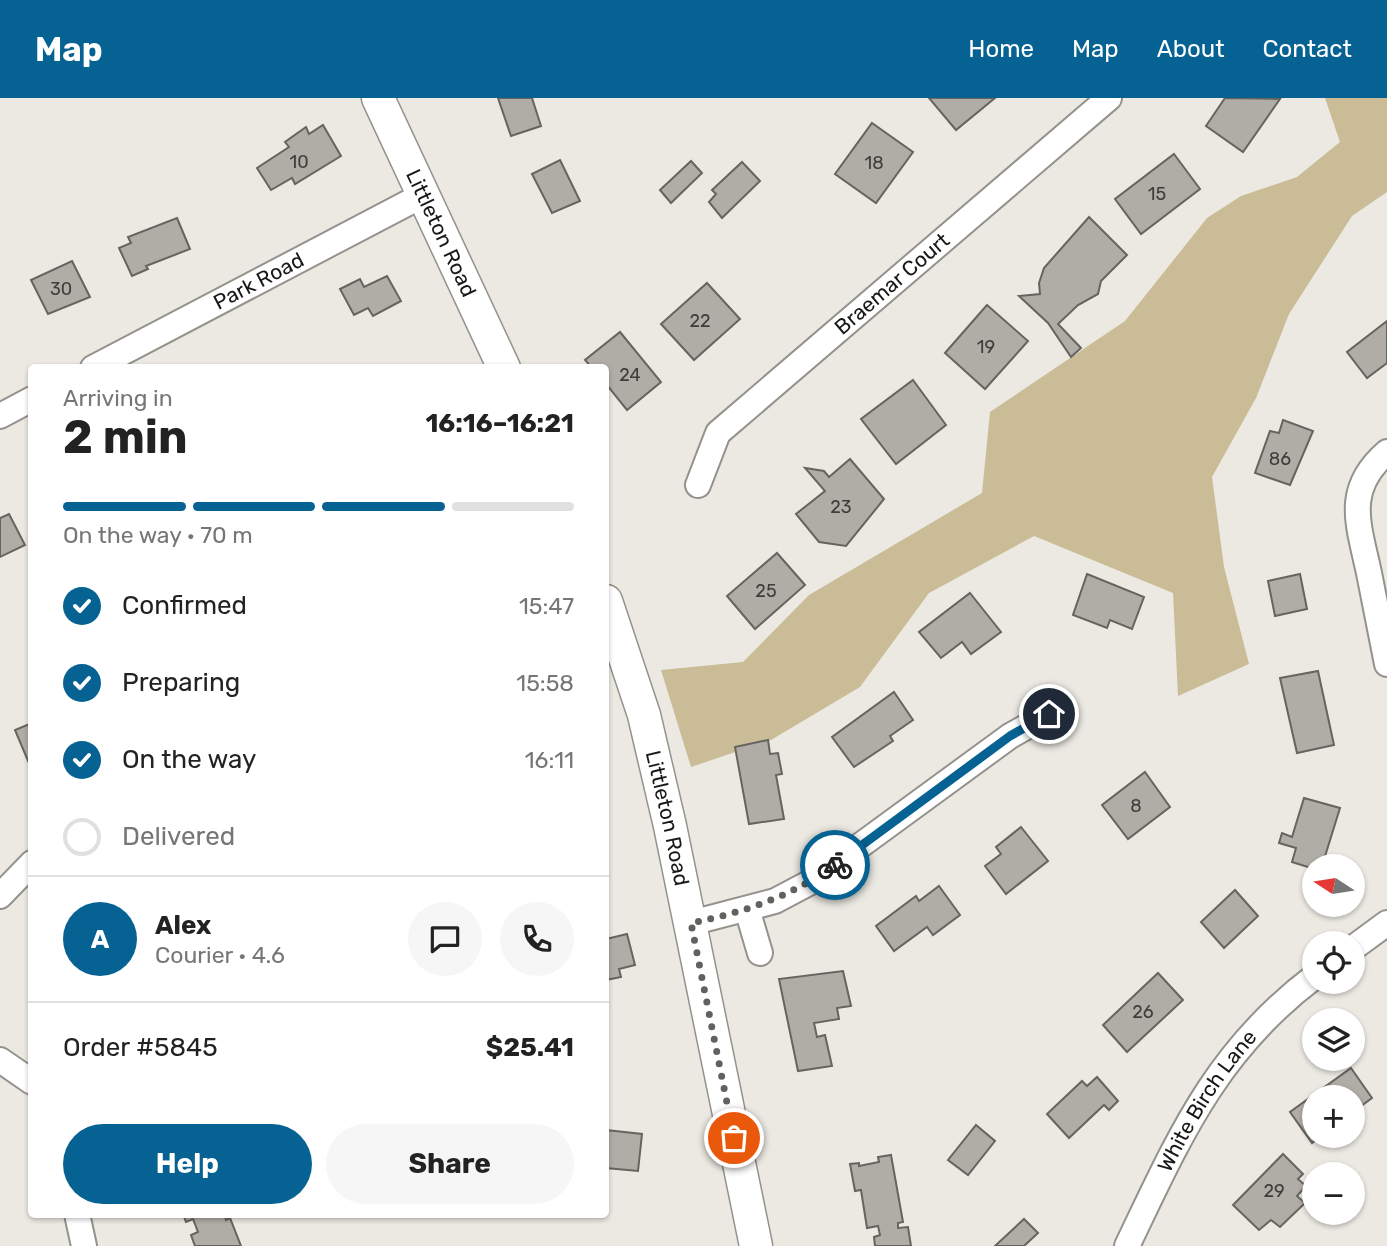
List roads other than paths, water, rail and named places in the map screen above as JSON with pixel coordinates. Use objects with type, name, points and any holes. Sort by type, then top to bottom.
[{"type":"main road","name":"Littleton Road","points":[[378,98],[502,364]]},
{"type":"main road","name":"Littleton Road","points":[[609,610],[644,715],[691,923],[756,1246]]},
{"type":"street","name":"Braemar Court","points":[[698,485],[718,433],[1109,98]]},
{"type":"street","name":"Park Road","points":[[101,364],[425,194]]},
{"type":"street","points":[[0,416],[28,401]]},
{"type":"street","points":[[1387,452],[1370,470],[1362,488],[1357,515],[1359,540],[1367,562],[1387,664]]},
{"type":"street","points":[[691,923],[775,901],[809,883],[1010,736],[1049,714]]},
{"type":"street","points":[[0,896],[28,867]]},
{"type":"street","points":[[747,909],[760,953]]},
{"type":"street","points":[[1365,939],[1387,923]]},
{"type":"street","name":"White Birch Lane","points":[[1126,1246],[1170,1157],[1229,1058],[1265,1018],[1302,987]]},
{"type":"street","points":[[0,1060],[28,1079]]},
{"type":"street","points":[[78,1218],[84,1246]]}]
